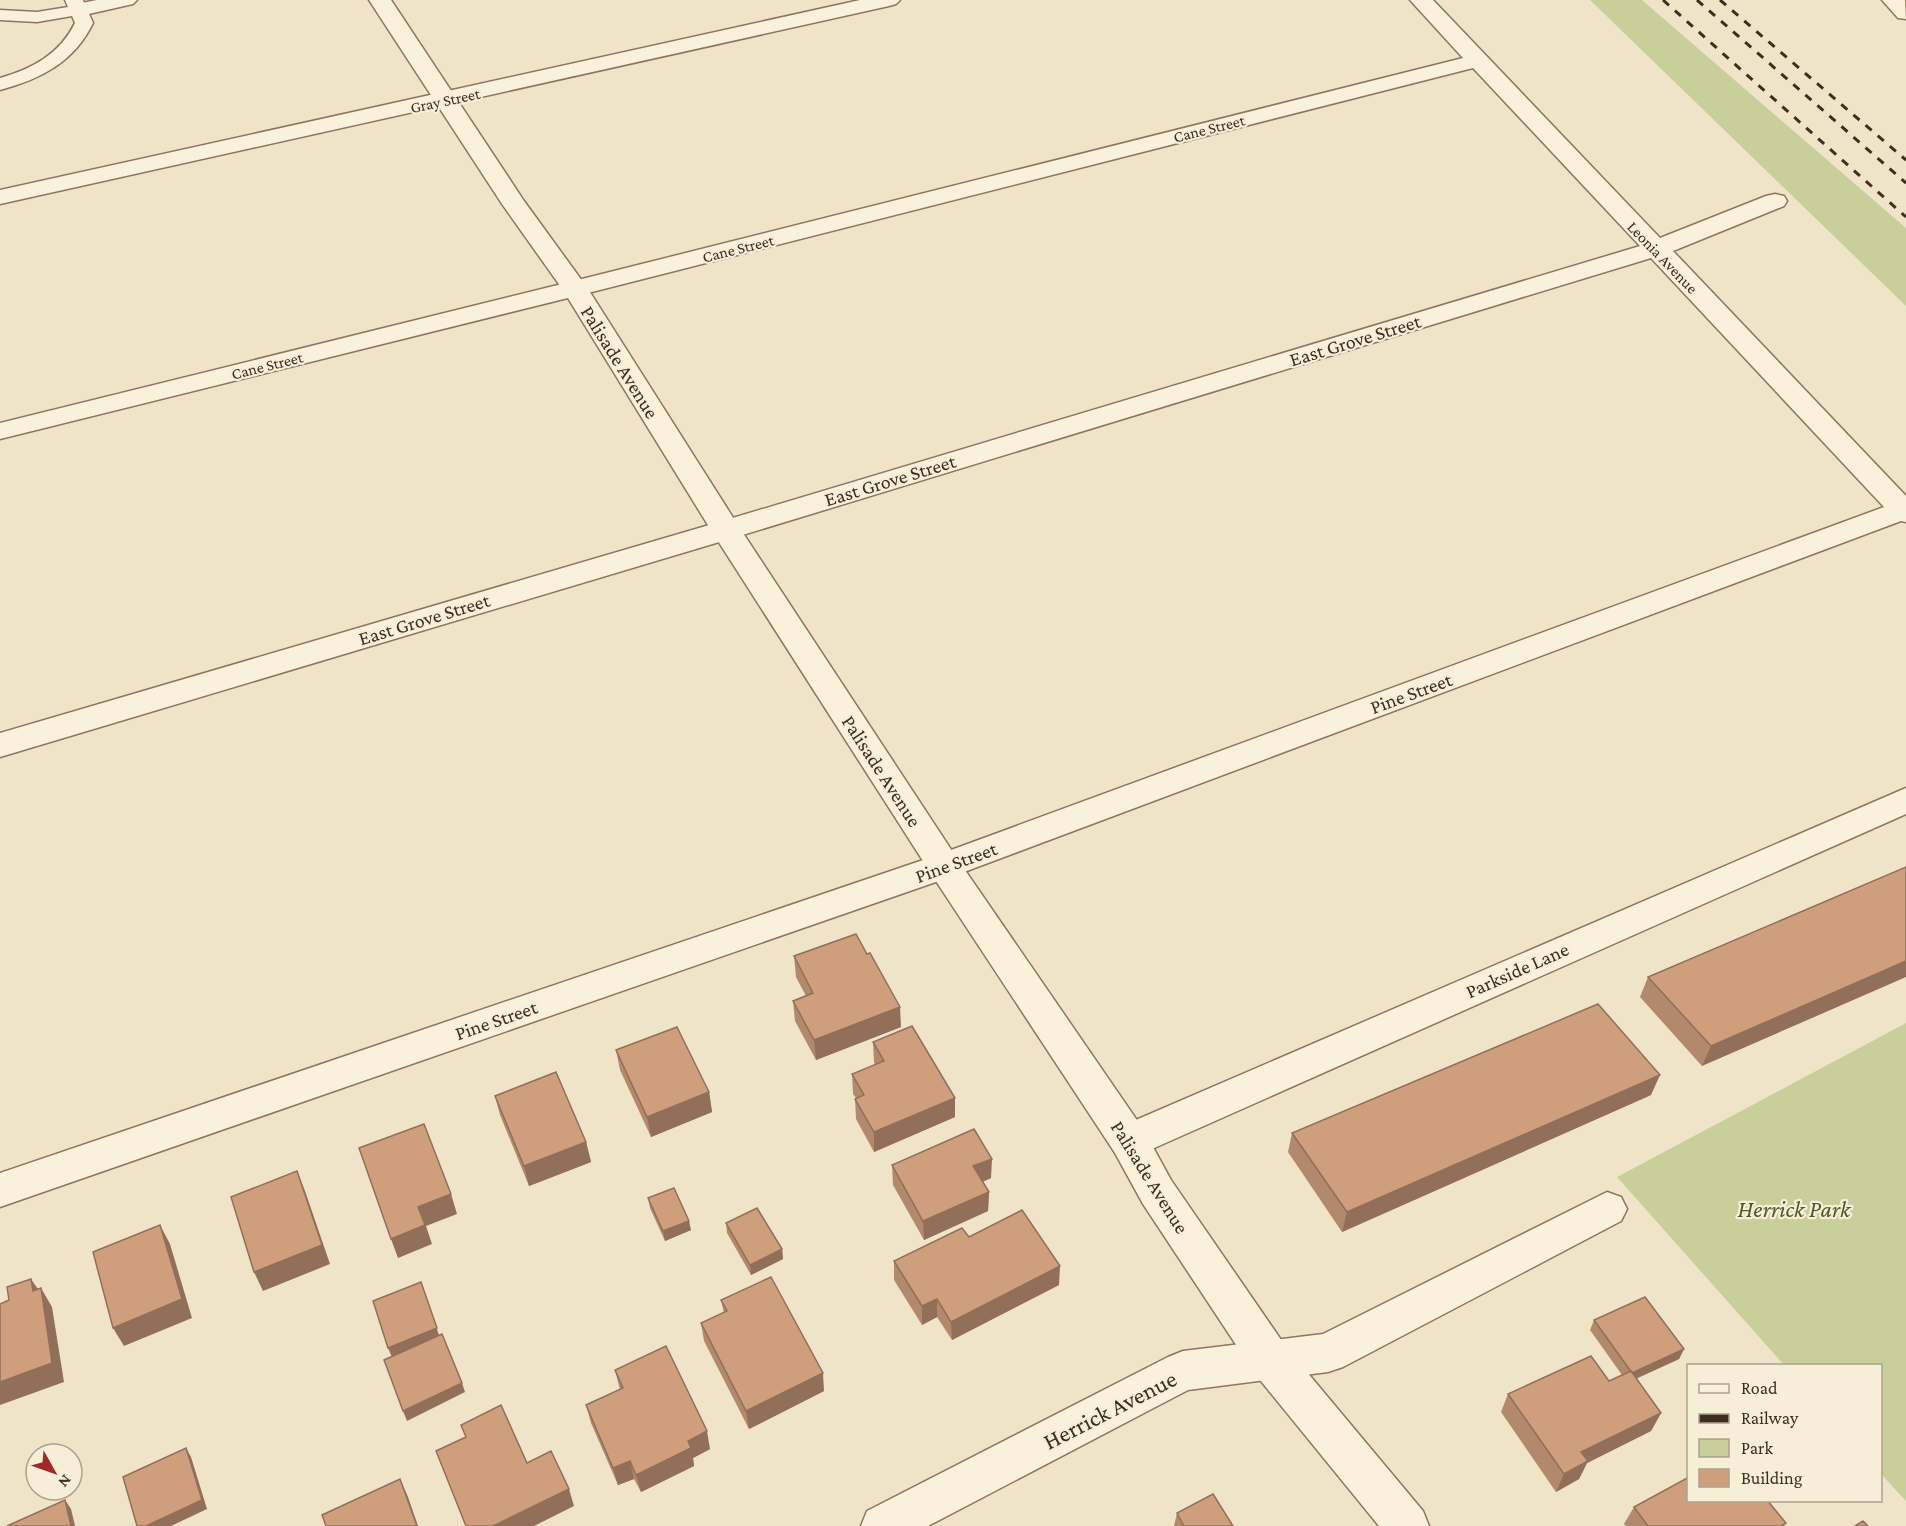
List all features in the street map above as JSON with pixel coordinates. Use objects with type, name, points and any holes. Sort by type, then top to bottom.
[{"type":"street","points":[[77,5],[126,0]]},
{"type":"street","name":"Palisade Avenue","points":[[380,0],[514,204],[575,289],[726,530],[944,866],[1129,1140],[1157,1192],[1271,1361],[1407,1526]]},
{"type":"street","name":"Gray Street","points":[[0,197],[889,0]]},
{"type":"street","name":"Leonia Avenue","points":[[1421,0],[1476,61],[1904,511]]},
{"type":"street","points":[[1893,0],[1906,13]]},
{"type":"street","name":"Cane Street","points":[[0,431],[575,289],[1476,61]]},
{"type":"street","name":"East Grove Street","points":[[0,745],[726,530],[1656,249],[1775,201]]},
{"type":"street","name":"Pine Street","points":[[0,1190],[944,866],[1904,511]]},
{"type":"street","name":"Parkside Lane","points":[[1129,1140],[1906,800]]},
{"type":"street","name":"Herrick Avenue","points":[[883,1526],[1183,1371],[1328,1353],[1607,1209]]},
{"type":"lane","points":[[0,15],[37,17],[77,5],[84,22],[78,39],[58,58],[28,75],[0,84]]},
{"type":"green space","points":[[1590,0],[1642,0],[1906,228],[1906,306]]},
{"type":"green space","name":"Herrick Park","points":[[1906,1023],[1906,1501],[1882,1475],[1882,1364],[1783,1364],[1617,1177]]},
{"type":"building","points":[[1906,867],[1906,961],[1711,1046],[1648,977]]},
{"type":"building","points":[[856,934],[867,954],[870,953],[900,1007],[814,1040],[793,1001],[813,993],[794,956]]},
{"type":"building","points":[[1598,1004],[1660,1075],[1347,1212],[1292,1133]]},
{"type":"building","points":[[912,1026],[955,1098],[874,1132],[855,1099],[864,1095],[852,1074],[884,1061],[873,1042]]},
{"type":"building","points":[[677,1027],[709,1092],[647,1117],[616,1050]]},
{"type":"building","points":[[556,1072],[586,1142],[524,1166],[495,1096]]},
{"type":"building","points":[[424,1124],[451,1194],[418,1207],[425,1225],[391,1239],[359,1148]]},
{"type":"building","points":[[974,1129],[992,1159],[973,1166],[989,1192],[923,1221],[892,1165]]},
{"type":"building","points":[[297,1171],[322,1245],[254,1272],[231,1197]]},
{"type":"building","points":[[674,1188],[689,1221],[663,1231],[648,1198]]},
{"type":"building","points":[[757,1208],[782,1249],[750,1265],[726,1223]]},
{"type":"building","points":[[1022,1210],[1060,1266],[951,1322],[937,1299],[922,1306],[894,1261],[962,1228],[969,1237]]},
{"type":"building","points":[[160,1225],[182,1299],[113,1328],[93,1252]]},
{"type":"building","points":[[771,1277],[823,1373],[746,1411],[701,1323],[727,1311],[721,1300]]},
{"type":"building","points":[[31,1279],[33,1291],[41,1288],[52,1363],[0,1382],[0,1304],[9,1300],[7,1287]]},
{"type":"building","points":[[421,1282],[437,1328],[388,1348],[373,1301]]},
{"type":"building","points":[[1645,1297],[1684,1349],[1632,1373],[1594,1320]]},
{"type":"building","points":[[442,1334],[462,1383],[403,1411],[384,1360]]},
{"type":"building","points":[[666,1346],[707,1431],[688,1441],[691,1448],[636,1475],[630,1461],[613,1468],[586,1405],[623,1388],[615,1370]]},
{"type":"building","points":[[1591,1356],[1609,1381],[1631,1371],[1661,1413],[1581,1452],[1588,1461],[1564,1474],[1508,1394]]},
{"type":"building","points":[[501,1405],[527,1463],[551,1451],[569,1489],[493,1526],[466,1526],[436,1451],[466,1437],[461,1425]]},
{"type":"building","points":[[186,1448],[202,1500],[146,1526],[137,1526],[123,1477]]},
{"type":"building","points":[[1687,1478],[1687,1502],[1769,1502],[1786,1523],[1781,1526],[1648,1526],[1634,1507]]},
{"type":"building","points":[[400,1479],[417,1526],[326,1526],[322,1515]]},
{"type":"building","points":[[1213,1494],[1233,1526],[1184,1526],[1177,1513]]},
{"type":"building","points":[[61,1502],[65,1502],[71,1526],[7,1526]]},
{"type":"building","points":[[1863,1521],[1868,1526],[1855,1526]]},
{"type":"railway","points":[[1663,0],[1906,217]]},
{"type":"railway","points":[[1697,0],[1906,183]]},
{"type":"railway","points":[[1720,0],[1906,160]]}]
